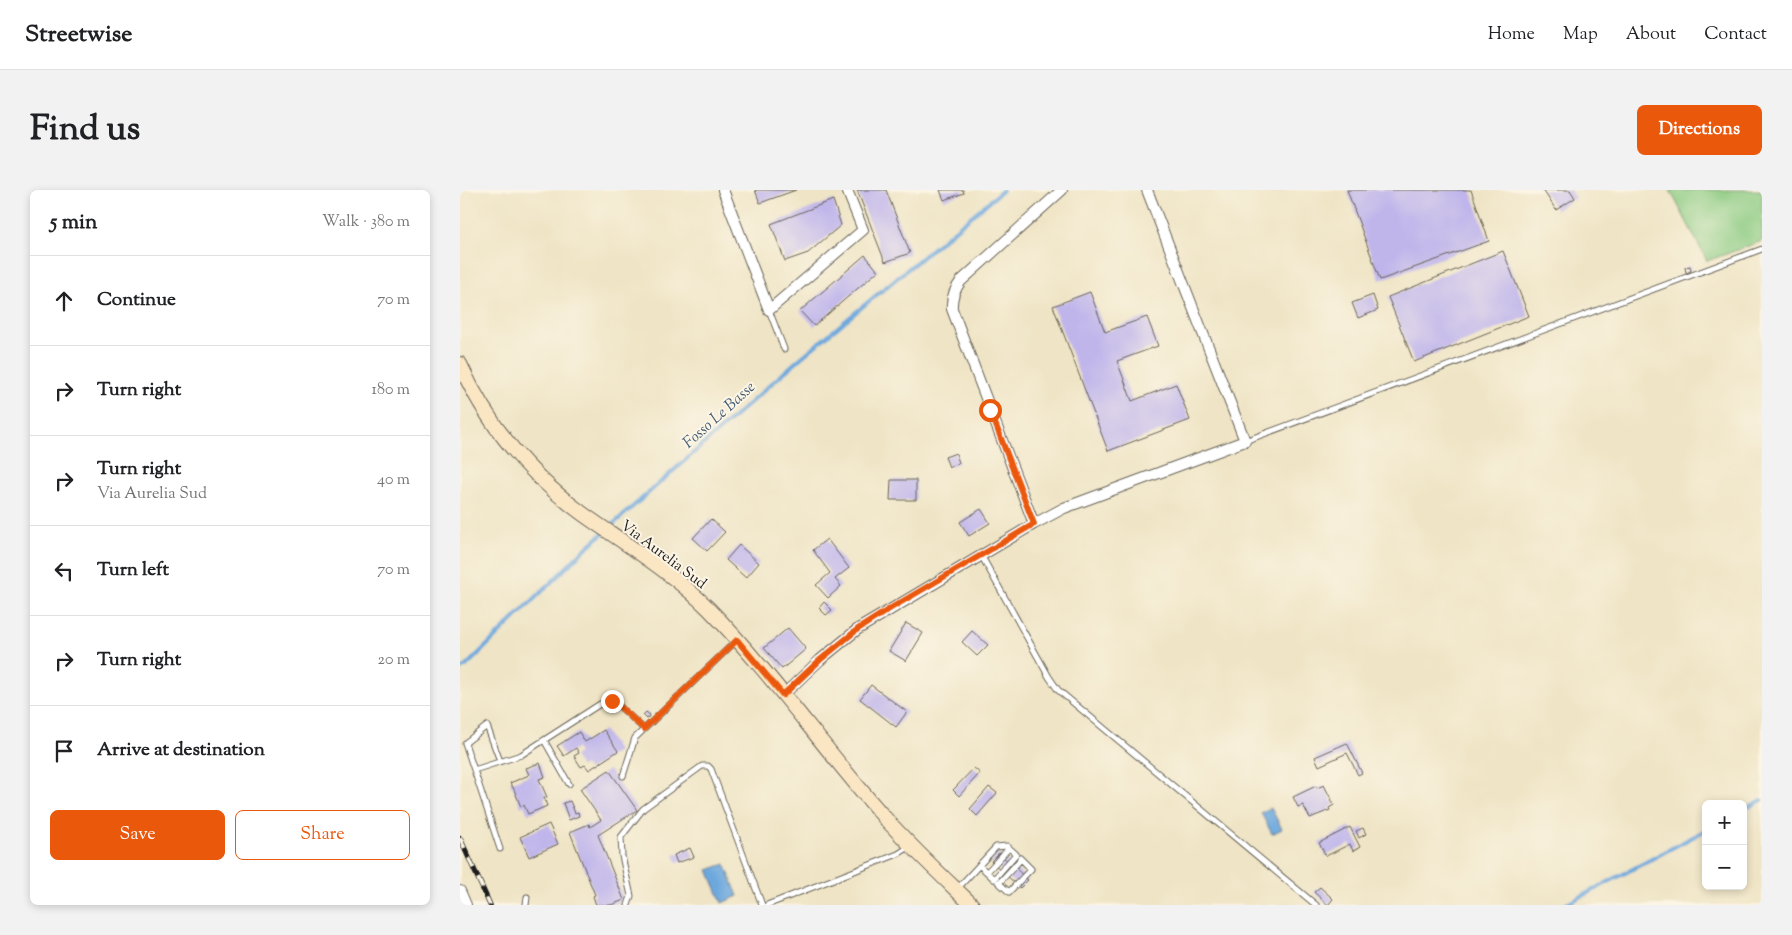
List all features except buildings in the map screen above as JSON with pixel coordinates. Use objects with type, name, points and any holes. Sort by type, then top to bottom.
[{"type":"main road","name":"Via Aurelia Sud","points":[[460,364],[483,408],[506,441],[528,466],[581,513],[632,547],[687,589],[737,640],[885,817],[972,905]]},
{"type":"street","points":[[723,190],[769,310],[863,230],[847,190]]},
{"type":"street","points":[[1034,524],[951,303],[954,291],[961,281],[1062,190]]},
{"type":"street","points":[[783,695],[820,660],[858,629],[1034,524],[1064,508],[1245,441],[1146,190]]},
{"type":"street","points":[[460,891],[466,905]]},
{"type":"lane","points":[[1245,441],[1762,249]]},
{"type":"lane","points":[[769,310],[784,349]]},
{"type":"lane","points":[[981,555],[1058,690],[1316,905]]},
{"type":"lane","points":[[623,776],[635,738],[737,640]]},
{"type":"lane","points":[[474,770],[521,755],[600,704],[608,701],[616,703],[644,729]]},
{"type":"lane","points":[[500,761],[487,726],[466,743],[500,849]]},
{"type":"lane","points":[[544,740],[569,784]]},
{"type":"lane","points":[[628,905],[631,896],[622,856],[621,837],[643,809],[702,766],[708,766],[711,769],[762,905]]},
{"type":"lane","points":[[767,905],[898,854],[912,845]]},
{"type":"lane","points":[[956,890],[979,865],[996,847],[1009,848],[1032,869],[1009,892],[979,865]]},
{"type":"lane","points":[[986,872],[1009,848]]},
{"type":"lane","points":[[994,879],[1016,854]]},
{"type":"lane","points":[[999,883],[1021,859]]},
{"type":"lane","points":[[526,905],[527,897]]},
{"type":"green space","points":[[1670,190],[1762,190],[1762,241],[1707,261]]},
{"type":"water","points":[[1271,808],[1282,829],[1272,834],[1261,813]]},
{"type":"water","points":[[725,864],[738,896],[722,903],[708,870]]},
{"type":"waterway","name":"Fosso Le Basse","points":[[460,669],[466,666],[584,550],[797,361],[1003,190]]},
{"type":"waterway","points":[[1747,808],[1762,800]]},
{"type":"waterway","points":[[1565,905],[1702,832]]},
{"type":"railway","points":[[460,838],[490,905]]},
{"type":"route","points":[[612,701],[644,729],[737,640],[783,695],[820,660],[858,629],[1034,524],[990,410]]}]
